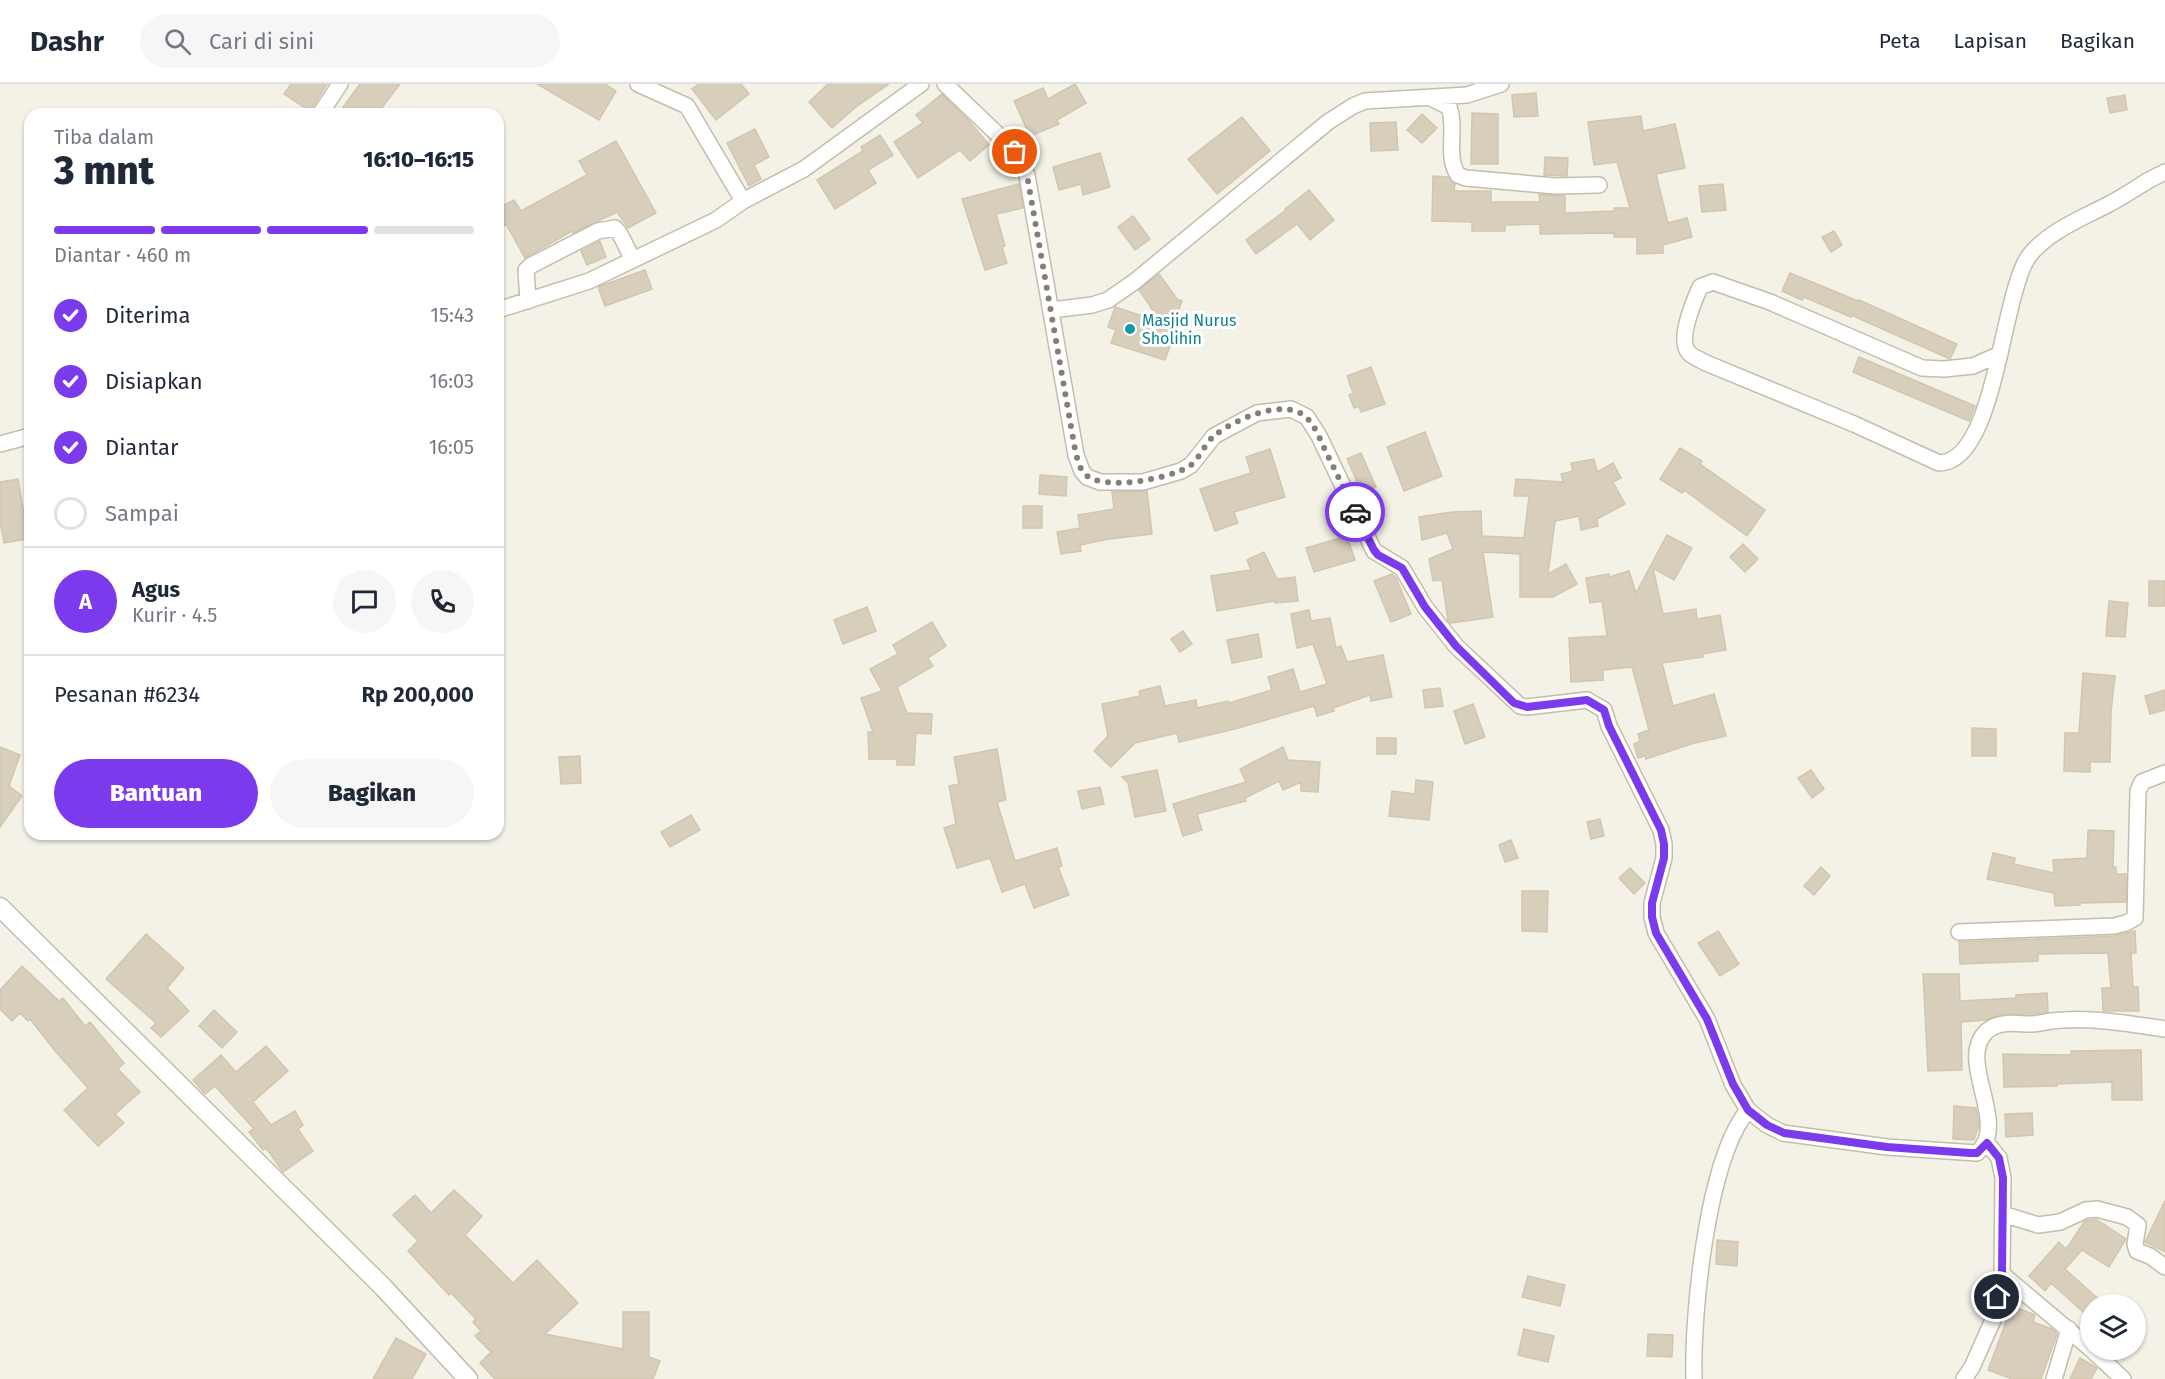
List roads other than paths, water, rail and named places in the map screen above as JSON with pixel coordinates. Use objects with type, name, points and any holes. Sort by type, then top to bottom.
[{"type":"street","points":[[324,108],[339,84]]},
{"type":"street","points":[[638,84],[687,106],[743,201]]},
{"type":"street","points":[[504,308],[590,281],[716,220],[743,201],[804,169],[921,84]]},
{"type":"street","points":[[945,84],[1015,152],[1027,175],[1076,455],[1082,471],[1088,477],[1100,482],[1143,482],[1181,471],[1191,465],[1214,436],[1257,413],[1291,409],[1307,417],[1319,436],[1374,550],[1378,555],[1402,568],[1425,607],[1456,646],[1514,703],[1527,707],[1587,700],[1604,710],[1609,726],[1661,830],[1664,858],[1652,903],[1652,917],[1656,933],[1707,1019],[1733,1084],[1748,1110],[1767,1125],[1784,1133],[1887,1147],[1977,1153],[1987,1143],[1989,1128],[1976,1057],[1981,1039],[1989,1030],[2000,1024],[2032,1024],[2063,1020],[2124,1023],[2165,1029]]},
{"type":"street","points":[[1052,310],[1092,305],[1108,300],[1134,282],[1328,122],[1353,106],[1365,101],[1467,95],[1501,84]]},
{"type":"street","points":[[1428,97],[1449,107],[1452,115],[1453,164],[1458,175],[1466,178],[1555,186],[1599,185]]},
{"type":"street","points":[[2000,354],[1973,366],[1944,369],[1922,368],[1770,302],[1713,282],[1700,287],[1686,325],[1686,348],[1689,354],[1706,363],[1854,424],[1939,463],[1954,460],[1981,423],[2000,354],[2011,304],[2029,257],[2051,236],[2165,172]]},
{"type":"street","points":[[528,302],[526,270],[598,231],[615,228],[633,260]]},
{"type":"street","points":[[0,444],[24,438]]},
{"type":"street","points":[[1959,932],[2114,926],[2135,918],[2138,791],[2142,782],[2165,773]]},
{"type":"street","points":[[0,907],[383,1287],[468,1379]]},
{"type":"street","points":[[1694,1379],[1695,1330],[1704,1243],[1728,1146],[1739,1122],[1748,1110]]},
{"type":"street","points":[[1971,1375],[1993,1320],[2002,1274],[2003,1178],[1999,1158],[1987,1143]]},
{"type":"street","points":[[2003,1214],[2038,1225],[2060,1222],[2086,1210],[2097,1209],[2120,1215],[2134,1220],[2138,1225],[2135,1244],[2137,1251],[2150,1256],[2165,1267]]},
{"type":"street","points":[[2002,1274],[2080,1340]]},
{"type":"street","points":[[2054,1379],[2069,1329]]},
{"type":"street","points":[[2102,1360],[2123,1379]]},
{"type":"place","name":"Masjid Nurus Sholihin","points":[[1130,329]]}]
